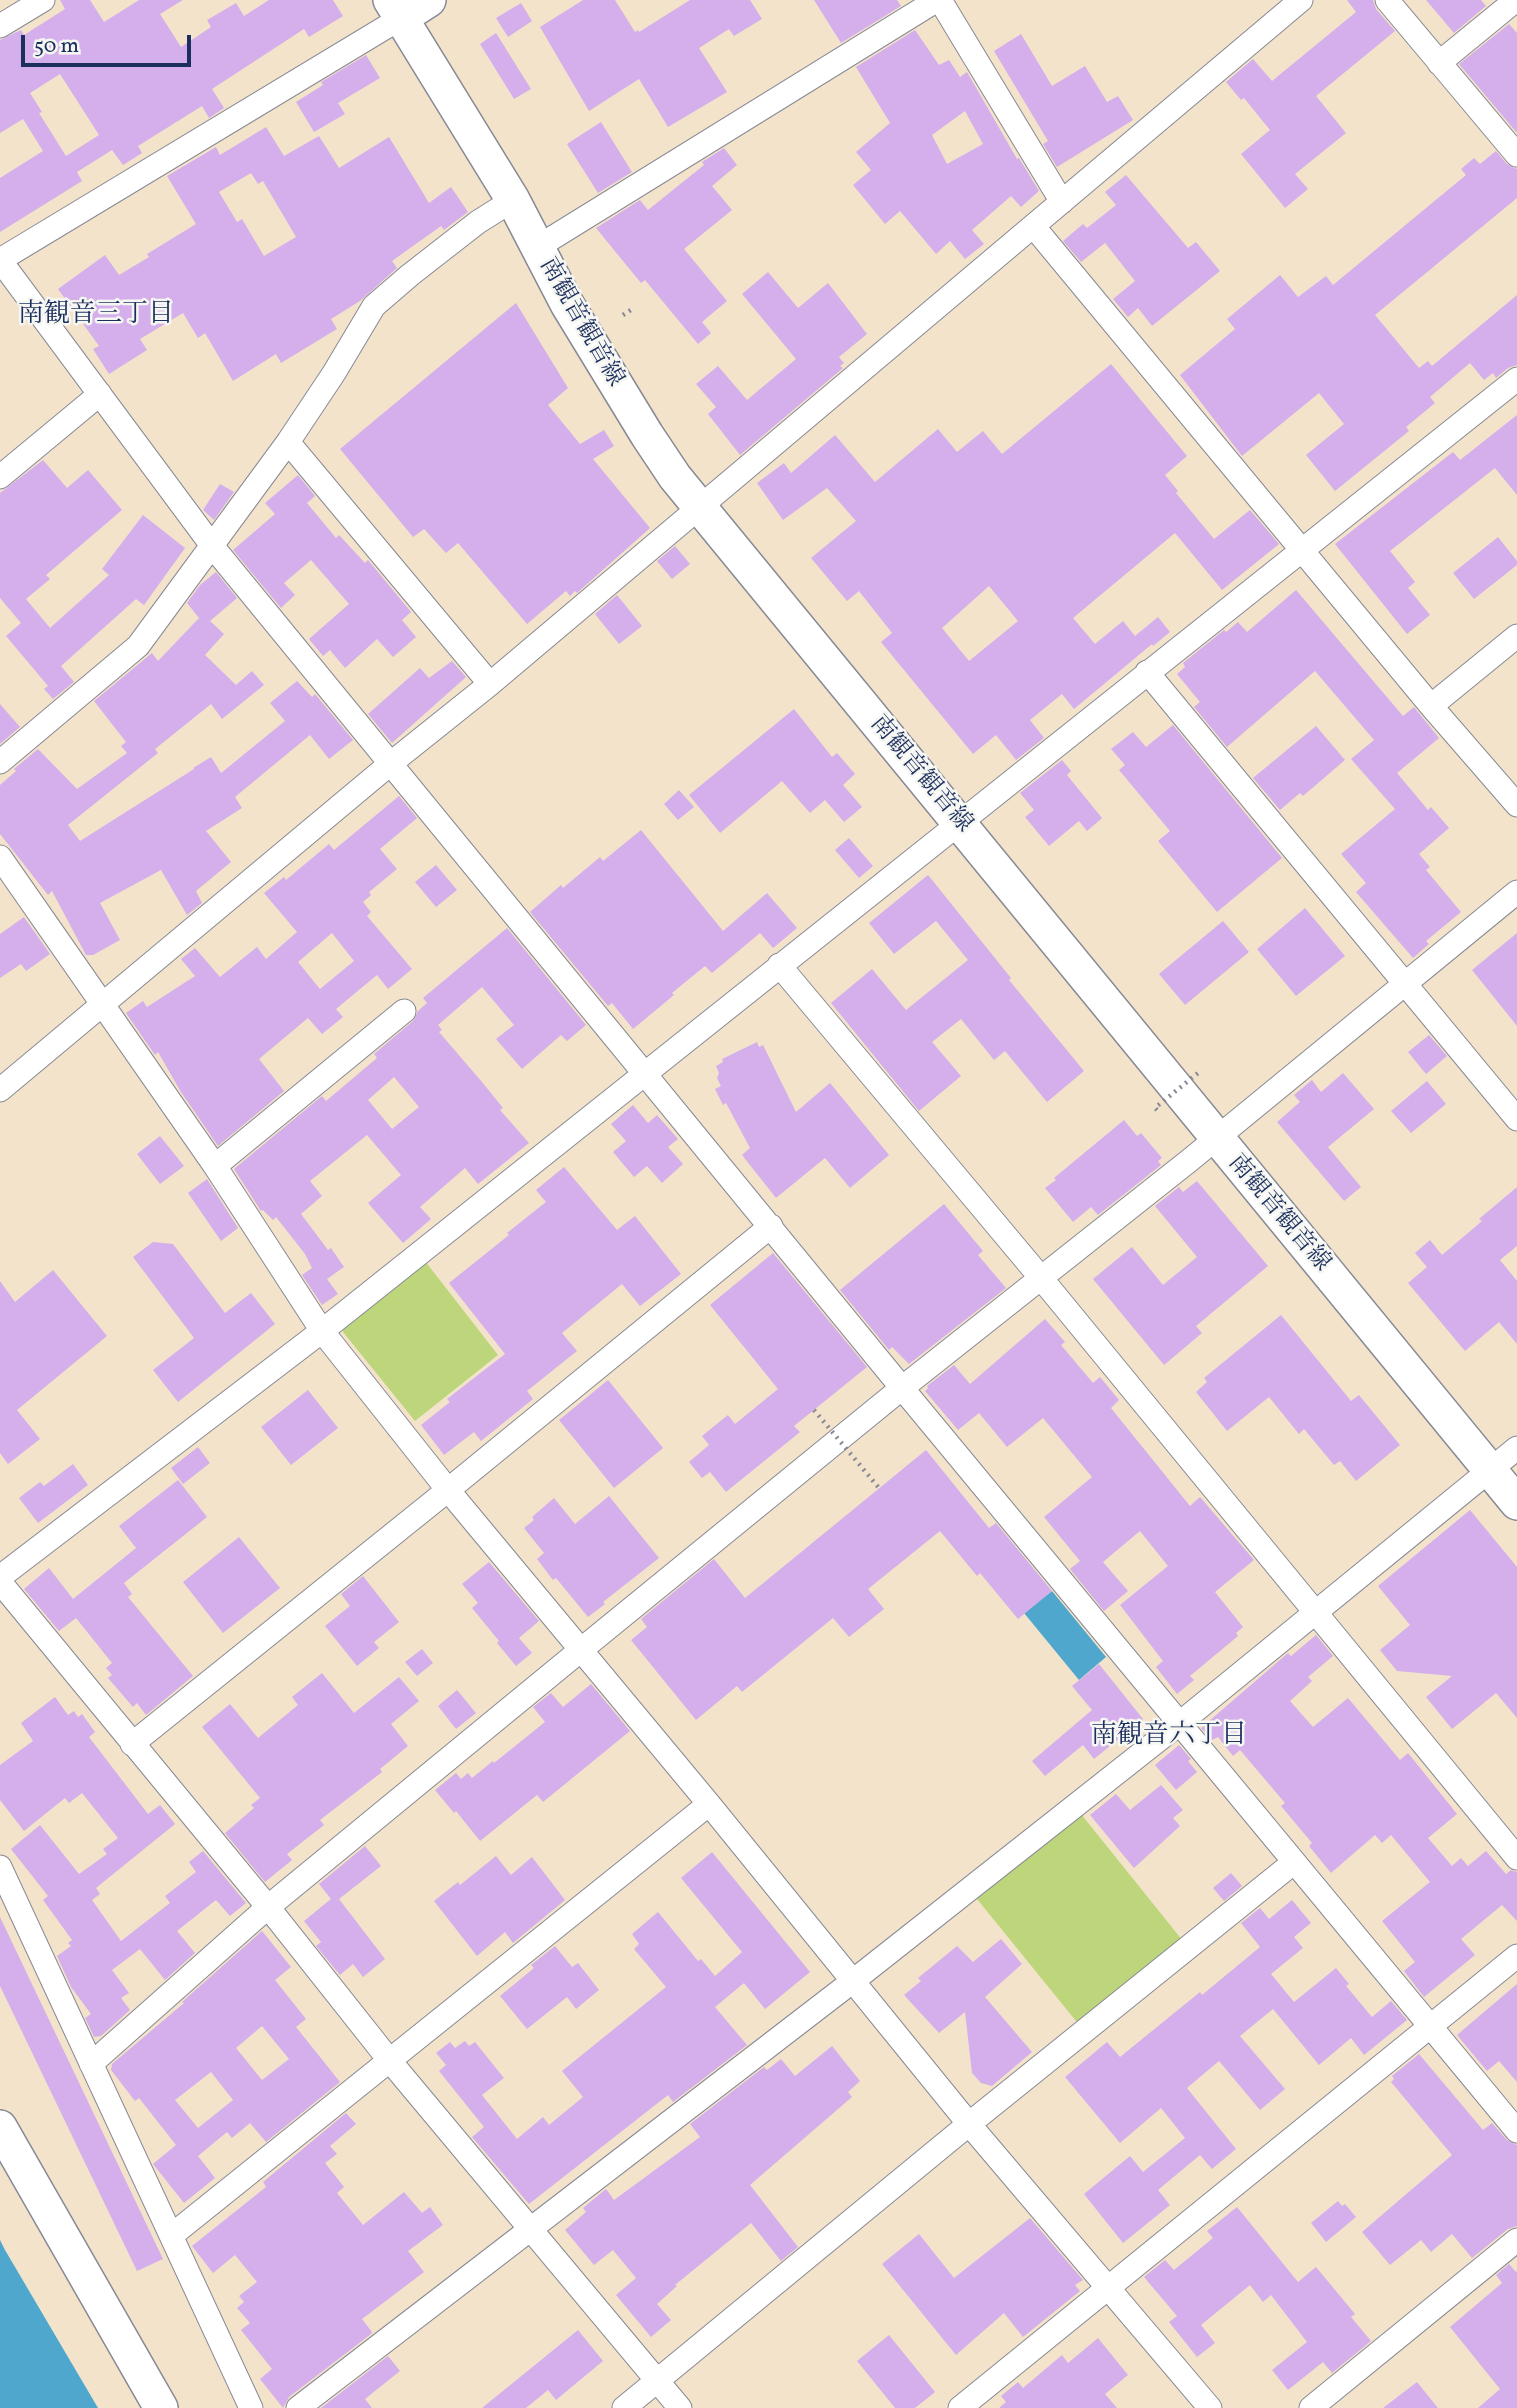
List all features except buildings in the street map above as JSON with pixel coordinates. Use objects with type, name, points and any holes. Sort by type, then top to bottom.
[{"type":"main road","points":[[395,9],[429,0]]},
{"type":"main road","name":"南観音観音線","points":[[395,9],[513,200],[567,304],[675,477],[1517,1503]]},
{"type":"main road","points":[[0,2127],[160,2408]]},
{"type":"street","points":[[0,26],[43,0]]},
{"type":"street","points":[[536,248],[939,0],[1062,202]]},
{"type":"street","points":[[0,1090],[700,508],[1301,0]]},
{"type":"street","points":[[1387,0],[1517,155]]},
{"type":"street","points":[[395,9],[0,260],[213,547],[902,1388],[1517,2132]]},
{"type":"street","points":[[1439,63],[1513,9]]},
{"type":"street","points":[[0,762],[138,646],[288,442],[374,306],[478,222],[513,200]]},
{"type":"street","points":[[1034,227],[1431,706],[1517,805]]},
{"type":"street","points":[[680,2408],[390,2061],[0,1579],[322,1331],[1517,379]]},
{"type":"street","points":[[0,477],[100,394]]},
{"type":"street","points":[[288,442],[489,684]]},
{"type":"street","points":[[1431,706],[1517,636]]},
{"type":"street","points":[[1147,672],[1517,1119]]},
{"type":"street","points":[[0,857],[215,1166],[322,1331],[448,1490],[582,1649],[969,2124],[1210,2408]]},
{"type":"street","points":[[91,2064],[268,1907],[902,1388],[1216,1138],[1517,892]]},
{"type":"street","points":[[779,965],[1041,1278],[1517,1858]]},
{"type":"street","points":[[215,1166],[404,1011]]},
{"type":"street","points":[[132,1744],[771,1226]]},
{"type":"street","points":[[298,2408],[853,1981],[1180,1723],[1517,1448]]},
{"type":"street","points":[[172,2235],[709,1804]]},
{"type":"street","points":[[624,2408],[969,2124],[1293,1863]]},
{"type":"street","points":[[0,1867],[251,2408]]},
{"type":"street","points":[[960,2408],[1517,1956]]},
{"type":"street","points":[[1311,2408],[1517,2240]]},
{"type":"path","points":[[623,315],[634,308]]},
{"type":"path","points":[[1157,1110],[1155,1108],[1198,1073],[1200,1075]]},
{"type":"path","points":[[814,1410],[879,1488]]},
{"type":"green space","points":[[425,1261],[498,1355],[415,1421],[343,1332],[344,1325]]},
{"type":"green space","points":[[1081,1814],[1183,1941],[1080,2026],[977,1899]]},
{"type":"water","points":[[1052,1591],[1106,1657],[1079,1680],[1024,1613]]},
{"type":"water","points":[[0,2240],[5,2250],[98,2408],[0,2408]]},
{"type":"district","name":"南観音三丁目","points":[[96,316]]},
{"type":"district","name":"南観音六丁目","points":[[1169,1737]]}]
